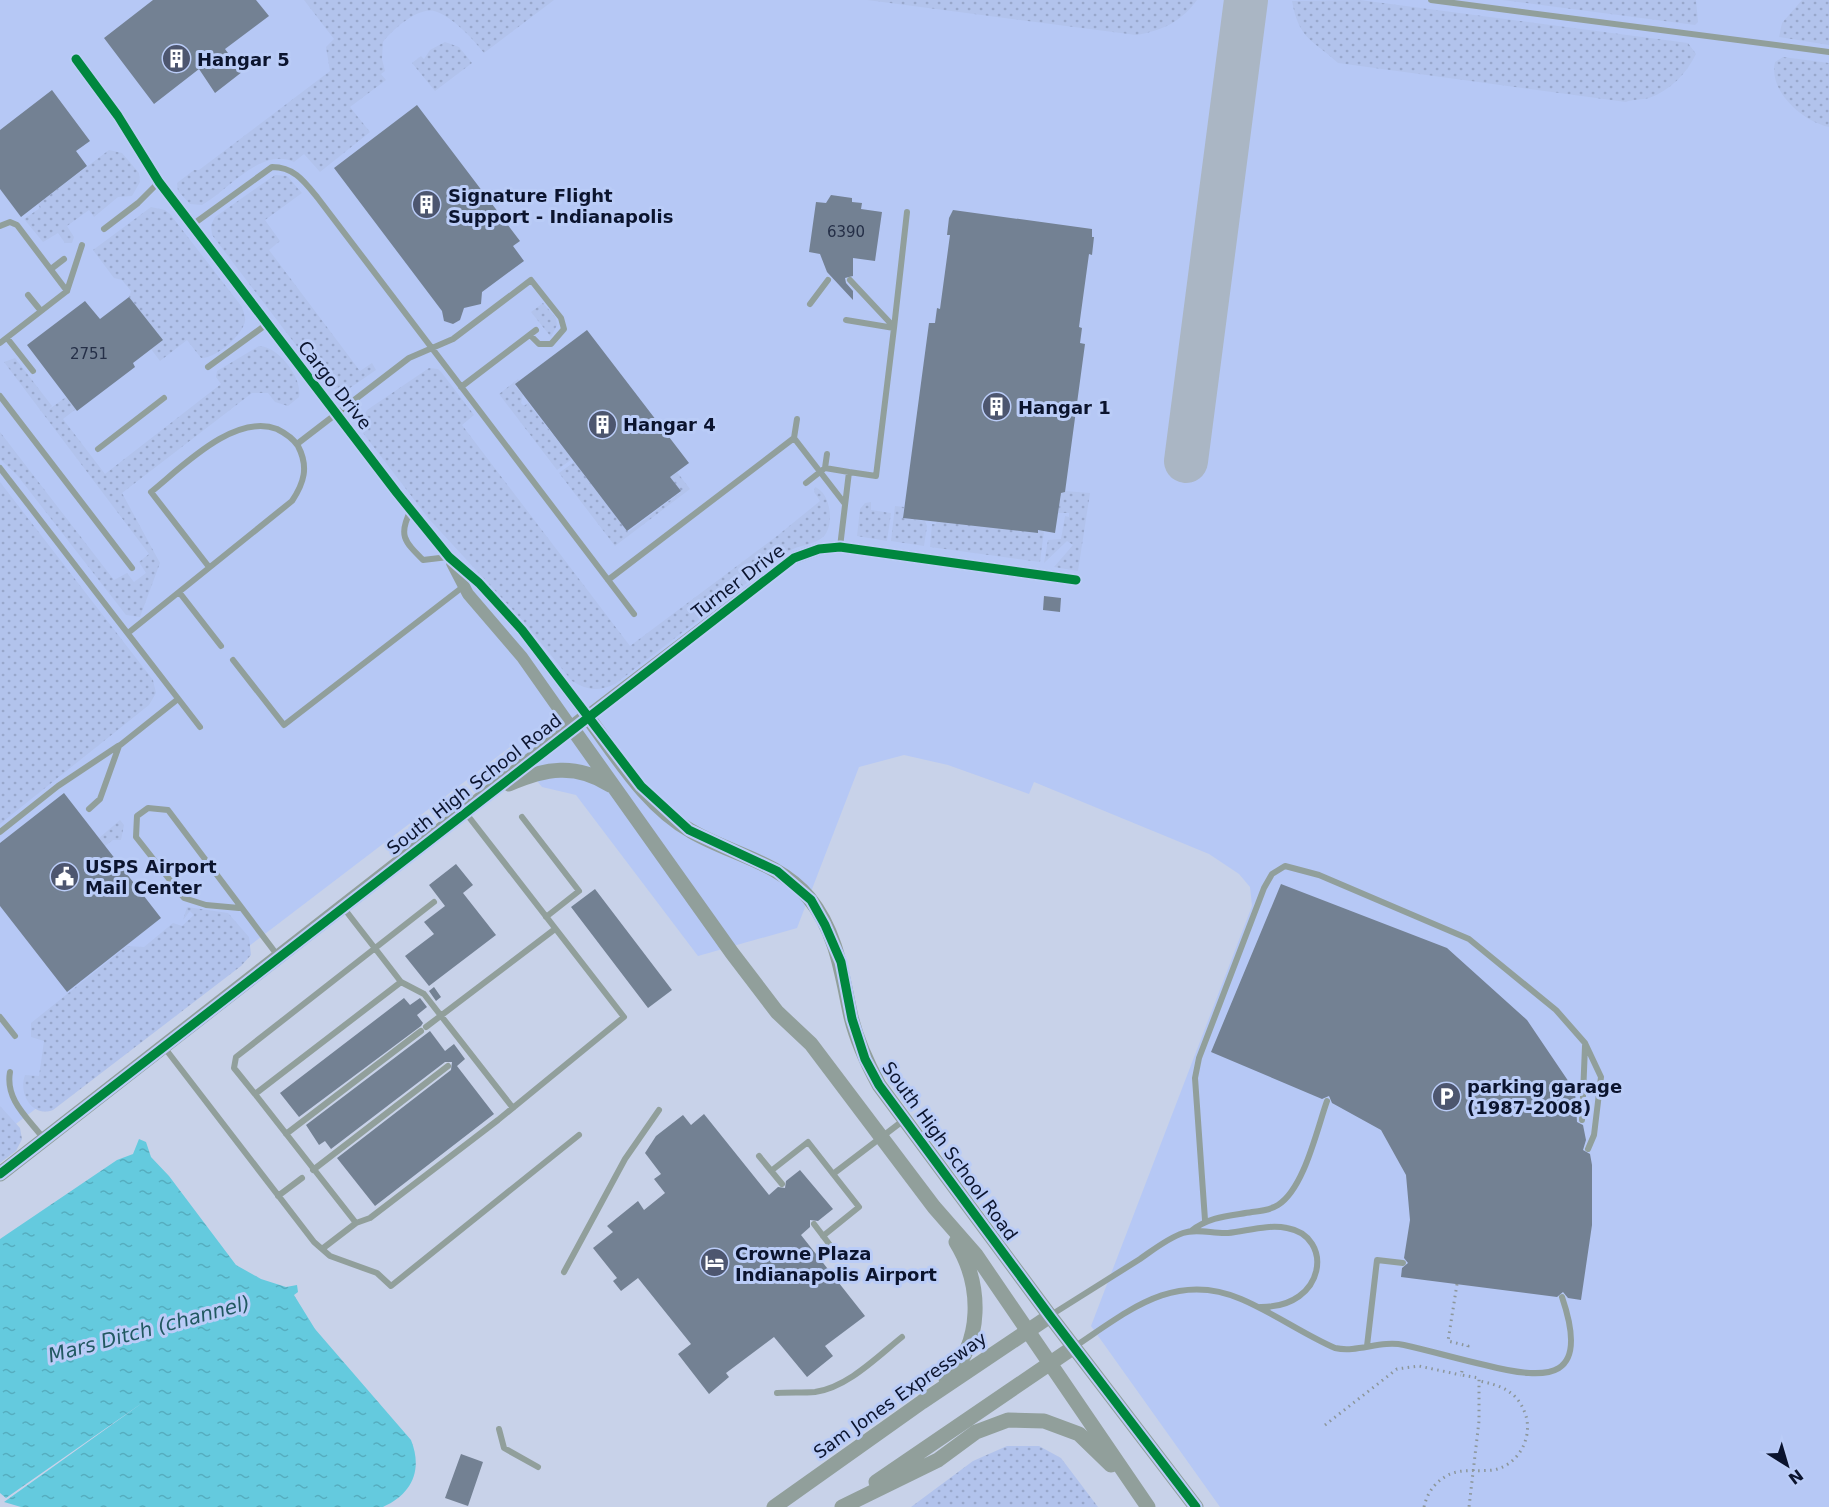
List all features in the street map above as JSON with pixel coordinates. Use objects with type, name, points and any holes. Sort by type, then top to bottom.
[{"type":"street","name":"Cargo Drive","points":[[76,59],[118,116],[159,182],[411,510],[449,556],[479,583],[522,630],[587,716]]},
{"type":"street","name":"Turner Drive","points":[[587,716],[794,558],[819,549],[840,547],[1077,580]]},
{"type":"street","name":"Cargo Drive","points":[[449,556],[464,586],[522,657],[572,728]]},
{"type":"street","name":"South High School Road","points":[[0,1174],[587,716],[640,786],[676,820],[689,830],[777,870],[811,900],[840,962],[852,1019],[865,1059],[879,1085],[1050,1316],[1196,1507]]},
{"type":"street","name":"South High School Road","points":[[572,728],[777,1012],[811,1044],[934,1207],[976,1255],[1030,1329],[1050,1363],[1148,1507]]},
{"type":"street","points":[[492,791],[522,778],[565,768],[598,777],[617,789]]},
{"type":"street","points":[[922,1402],[955,1371],[968,1345],[975,1317],[969,1267],[934,1207]]},
{"type":"street","name":"Sam Jones Expressway","points":[[774,1507],[922,1402],[1050,1316]]},
{"type":"street","points":[[840,1507],[1074,1347]]},
{"type":"street","points":[[840,1507],[938,1460],[976,1432],[1008,1420],[1044,1421],[1078,1434],[1131,1484]]},
{"type":"lane","points":[[1431,0],[1829,52]]},
{"type":"lane","points":[[192,225],[272,167],[284,167],[294,172],[316,197],[634,614]]},
{"type":"lane","points":[[104,229],[159,182]]},
{"type":"lane","points":[[822,470],[876,476],[907,212]]},
{"type":"lane","points":[[0,226],[10,222],[16,225],[67,291]]},
{"type":"lane","points":[[0,343],[67,291],[82,245]]},
{"type":"lane","points":[[51,269],[64,259]]},
{"type":"lane","points":[[297,444],[410,358],[453,339],[531,280],[561,318],[564,329],[551,344],[539,344],[532,333],[461,387]]},
{"type":"lane","points":[[810,304],[828,280]]},
{"type":"lane","points":[[850,280],[894,328]]},
{"type":"lane","points":[[28,295],[40,311]]},
{"type":"lane","points":[[846,320],[894,328]]},
{"type":"lane","points":[[208,367],[267,324]]},
{"type":"lane","points":[[7,338],[33,371]]},
{"type":"lane","points":[[0,396],[132,568]]},
{"type":"lane","points":[[98,449],[164,398]]},
{"type":"lane","points":[[608,580],[794,438],[797,419]]},
{"type":"lane","points":[[128,633],[292,501],[303,484],[305,474],[297,444],[286,434],[263,425],[243,427],[206,449],[151,492],[209,567]]},
{"type":"lane","points":[[794,438],[822,470],[845,504]]},
{"type":"lane","points":[[806,483],[822,470],[827,454]]},
{"type":"lane","points":[[0,468],[200,727]]},
{"type":"lane","points":[[840,547],[849,472]]},
{"type":"lane","points":[[411,510],[402,526],[405,540],[413,550],[423,560],[449,556]]},
{"type":"lane","points":[[233,660],[284,725],[464,586]]},
{"type":"lane","points":[[179,592],[221,646]]},
{"type":"lane","points":[[0,832],[58,786],[119,746],[178,699]]},
{"type":"lane","points":[[89,809],[100,800],[119,746]]},
{"type":"lane","points":[[239,908],[206,905],[184,898],[136,837],[137,816],[148,808],[168,810],[225,885],[239,908],[278,957]]},
{"type":"lane","points":[[322,1249],[356,1224],[370,1218],[513,1108],[624,1017],[465,813]]},
{"type":"lane","points":[[522,817],[579,891],[546,917]]},
{"type":"lane","points":[[1205,1220],[1195,1078],[1199,1058],[1264,888],[1272,874],[1282,867],[1290,866],[1318,875],[1469,939],[1556,1010],[1585,1043],[1601,1077],[1594,1135],[1588,1149]]},
{"type":"lane","points":[[356,1224],[234,1068],[236,1057],[434,902]]},
{"type":"lane","points":[[343,907],[401,982],[424,994],[465,1053],[513,1108]]},
{"type":"lane","points":[[286,1134],[555,929]]},
{"type":"lane","points":[[255,1094],[401,982]]},
{"type":"lane","points":[[0,1017],[15,1036]]},
{"type":"lane","points":[[1582,1120],[1585,1043]]},
{"type":"lane","points":[[164,1046],[278,1196],[322,1249],[330,1256],[377,1273],[391,1286],[579,1135]]},
{"type":"lane","points":[[313,1170],[448,1066]]},
{"type":"lane","points":[[10,1072],[8,1085],[13,1100],[45,1140]]},
{"type":"lane","points":[[1050,1316],[1175,1237],[1191,1231],[1205,1220],[1263,1211],[1280,1204],[1288,1197],[1299,1179],[1327,1101]]},
{"type":"lane","points":[[564,1272],[625,1159],[659,1110]]},
{"type":"lane","points":[[833,1174],[904,1120]]},
{"type":"lane","points":[[771,1171],[808,1142],[859,1207],[823,1236]]},
{"type":"lane","points":[[759,1156],[782,1185]]},
{"type":"lane","points":[[278,1196],[302,1179]]},
{"type":"lane","points":[[814,1224],[836,1253]]},
{"type":"lane","points":[[1191,1231],[1225,1233],[1287,1228],[1306,1238],[1312,1247],[1318,1266],[1312,1286],[1293,1302],[1283,1306],[1257,1307]]},
{"type":"lane","points":[[1367,1346],[1377,1260],[1403,1263]]},
{"type":"lane","points":[[1074,1347],[1138,1305],[1178,1290],[1213,1290],[1257,1307],[1335,1348],[1343,1350],[1367,1346],[1401,1345],[1521,1374],[1545,1375],[1566,1360],[1572,1343],[1571,1324],[1562,1298]]},
{"type":"lane","points":[[777,1393],[815,1392],[832,1387],[847,1379],[902,1337]]},
{"type":"lane","points":[[499,1429],[504,1448],[538,1467]]},
{"type":"path","points":[[1457,1284],[1448,1341],[1468,1346],[1461,1375]]},
{"type":"path","points":[[1325,1425],[1397,1369],[1419,1366],[1479,1378],[1479,1381],[1503,1387],[1515,1396],[1526,1415],[1528,1429],[1524,1446],[1510,1462],[1497,1469],[1458,1471],[1441,1480],[1428,1494],[1424,1507]]},
{"type":"path","points":[[1469,1507],[1479,1421],[1479,1381]]},
{"type":"shaded area","points":[[0,0],[1829,0],[1829,1507],[1220,1507],[1091,1326],[1252,906],[1250,887],[1239,874],[1209,854],[1034,782],[1029,794],[948,765],[904,755],[859,767],[797,928],[698,956],[576,795],[542,787],[510,747],[0,1136]]},
{"type":"shaded area","points":[[304,0],[554,0],[484,53],[462,29],[441,13],[428,11],[413,16],[383,42],[382,59],[385,71],[381,74],[386,80],[350,107],[370,132],[320,172],[304,154],[294,162],[282,159],[270,160],[246,172],[202,205],[190,204],[178,191],[177,183],[194,170],[199,170],[330,71],[326,47],[334,39]]},
{"type":"shaded area","points":[[867,0],[1197,0],[1185,14],[1171,24],[1136,35]]},
{"type":"shaded area","points":[[1360,0],[1688,43],[1696,54],[1683,75],[1664,91],[1649,98],[1626,102],[1338,63],[1303,32],[1292,1]]},
{"type":"shaded area","points":[[1502,0],[1696,0],[1698,22],[1695,25]]},
{"type":"shaded area","points":[[1802,0],[1829,0],[1829,45],[1779,37],[1782,23]]},
{"type":"shaded area","points":[[445,42],[459,47],[472,63],[435,91],[412,63],[421,56],[424,59],[430,50]]},
{"type":"shaded area","points":[[1783,57],[1829,63],[1829,127],[1799,112],[1782,94],[1774,73],[1775,62]]},
{"type":"shaded area","points":[[109,150],[122,153],[139,173],[140,182],[132,196],[118,197],[94,217],[89,210],[67,226],[74,237],[72,243],[65,243],[58,233],[43,242],[24,219],[40,208],[38,204]]},
{"type":"shaded area","points":[[275,175],[287,176],[302,193],[265,220],[280,241],[269,250],[360,371],[372,363],[376,370],[344,392],[328,387],[212,235],[211,225],[215,217]]},
{"type":"shaded area","points":[[151,207],[165,210],[170,214],[242,307],[245,316],[243,327],[228,345],[214,355],[201,358],[187,340],[160,361],[151,349],[163,340],[129,297],[131,291],[122,280],[114,278],[93,250]]},
{"type":"shaded area","points":[[543,303],[556,318],[557,325],[551,337],[531,312]]},
{"type":"shaded area","points":[[259,346],[274,351],[288,364],[297,381],[299,397],[288,406],[275,402],[268,393],[252,393],[122,493],[160,563],[140,617],[126,615],[17,475],[0,459],[0,432],[114,580],[127,573],[134,582],[146,573],[139,562],[149,554],[4,362],[15,358],[52,406],[48,410],[66,397],[76,409],[63,419],[105,474],[221,384],[216,377],[217,371]]},
{"type":"shaded area","points":[[429,368],[438,369],[442,373],[474,415],[462,425],[630,646],[820,501],[814,492],[815,487],[825,496],[830,510],[827,532],[819,540],[787,552],[615,684],[598,689],[583,686],[572,681],[523,621],[429,519],[363,433],[361,421],[367,410]]},
{"type":"shaded area","points":[[518,379],[520,382],[515,386],[523,395],[521,403],[524,406],[528,403],[572,459],[557,470],[499,394]]},
{"type":"shaded area","points":[[574,462],[628,532],[681,492],[670,477],[677,472],[690,489],[615,546],[559,473]]},
{"type":"shaded area","points":[[0,482],[153,680],[156,693],[149,705],[0,824]]},
{"type":"shaded area","points":[[1065,491],[1090,493],[1078,571],[1054,567],[1073,545],[1067,541],[1044,563],[1048,540],[1061,539],[1065,516],[1069,517],[1069,513],[1058,513],[1060,493]]},
{"type":"shaded area","points":[[871,502],[871,510],[891,513],[887,541],[857,536],[860,509],[865,503]]},
{"type":"shaded area","points":[[895,506],[904,507],[903,518],[925,521],[927,526],[924,546],[891,541]]},
{"type":"shaded area","points":[[937,520],[1037,533],[1039,530],[1044,531],[1040,562],[930,547],[932,524],[936,524]]},
{"type":"shaded area","points":[[120,820],[124,825],[121,840],[113,840],[105,846],[99,838]]},
{"type":"shaded area","points":[[187,907],[228,913],[249,937],[251,955],[241,966],[53,1110],[45,1112],[33,1107],[25,1096],[23,1082],[25,1075],[39,1076],[44,1041],[31,1037],[31,1023],[127,946],[144,947],[173,923],[182,926],[194,915],[190,911],[183,920]]},
{"type":"shaded area","points":[[0,1106],[20,1128],[22,1139],[16,1151],[0,1163]]},
{"type":"shaded area","points":[[1007,1446],[1039,1446],[1061,1458],[1098,1507],[911,1507],[973,1461]]},
{"type":"water","name":"Mars Ditch (channel)","points":[[139,1139],[146,1142],[151,1157],[169,1176],[236,1265],[261,1279],[286,1287],[297,1285],[298,1292],[294,1295],[315,1329],[411,1440],[416,1461],[415,1471],[408,1488],[393,1502],[383,1507],[21,1507],[4,1502],[145,1401],[6,1498],[0,1493],[0,1239],[117,1160],[133,1154]]},
{"type":"building","name":"Hangar 5","points":[[153,0],[256,0],[269,16],[225,49],[242,72],[215,93],[199,69],[154,104],[104,38]]},
{"type":"building","points":[[52,90],[90,141],[76,151],[87,166],[21,217],[0,189],[0,130]]},
{"type":"building","name":"Signature Flight Support - Indianapolis","points":[[417,105],[520,241],[513,246],[524,261],[482,292],[481,304],[464,308],[460,320],[453,324],[444,321],[442,311],[334,168]]},
{"type":"building","points":[[831,195],[852,198],[852,202],[862,203],[861,209],[882,212],[875,261],[853,258],[853,276],[845,278],[853,291],[853,300],[827,272],[820,254],[809,252],[816,202],[826,203]]},
{"type":"building","name":"Hangar 1","points":[[953,210],[1092,229],[1092,237],[1094,237],[1092,255],[1089,254],[1079,327],[1082,328],[1080,343],[1085,344],[1065,492],[1061,493],[1055,533],[903,518],[929,323],[935,323],[937,308],[940,309],[950,235],[947,235],[949,218]]},
{"type":"building","points":[[129,297],[163,340],[133,363],[135,367],[77,411],[27,345],[85,301],[100,319]]},
{"type":"building","name":"Hangar 4","points":[[587,330],[689,463],[670,477],[681,491],[627,531],[515,384]]},
{"type":"building","points":[[1044,596],[1061,598],[1060,612],[1043,610]]},
{"type":"building","name":"USPS Airport Mail Center","points":[[64,793],[161,918],[67,992],[0,906],[0,843]]},
{"type":"building","points":[[456,864],[473,885],[463,893],[496,935],[429,986],[405,956],[434,934],[424,922],[445,906],[429,885]]},
{"type":"building","name":"parking garage (1987-2008)","points":[[1281,884],[1447,948],[1527,1020],[1575,1091],[1577,1122],[1583,1125],[1586,1140],[1583,1150],[1590,1154],[1592,1225],[1581,1300],[1568,1298],[1563,1292],[1557,1297],[1401,1277],[1402,1268],[1408,1263],[1404,1258],[1410,1220],[1406,1175],[1381,1130],[1332,1103],[1329,1096],[1322,1099],[1211,1052]]},
{"type":"building","points":[[595,889],[672,990],[648,1008],[571,907]]},
{"type":"building","points":[[434,987],[441,997],[436,1001],[429,991]]},
{"type":"building","points":[[404,998],[410,1005],[420,998],[427,1007],[417,1015],[423,1023],[421,1026],[299,1117],[280,1093]]},
{"type":"building","points":[[430,1031],[445,1051],[454,1044],[465,1059],[457,1066],[494,1114],[375,1206],[337,1158],[451,1070],[452,1062],[445,1062],[331,1149],[325,1141],[319,1145],[306,1125]]},
{"type":"building","name":"Crowne Plaza Indianapolis Airport","points":[[704,1114],[769,1195],[778,1187],[785,1188],[786,1181],[800,1170],[833,1209],[818,1221],[810,1220],[810,1227],[801,1235],[865,1316],[825,1346],[833,1356],[807,1377],[774,1337],[726,1373],[729,1377],[709,1394],[678,1354],[691,1344],[638,1278],[621,1291],[613,1281],[617,1278],[593,1248],[613,1232],[607,1226],[638,1201],[644,1210],[665,1193],[654,1179],[661,1174],[645,1153],[656,1136],[683,1115],[691,1125]]},
{"type":"building","points":[[461,1454],[483,1462],[468,1506],[445,1498]]},
{"type":"taxiway","points":[[1186,461],[1246,0]]},
{"type":"cycle path","points":[[76,59],[118,116],[159,182],[397,493],[449,557],[479,583],[522,630],[641,786],[689,830],[777,871],[811,900],[841,962],[852,1019],[865,1059],[879,1085],[1050,1316],[1196,1507]]},
{"type":"cycle path","points":[[0,1174],[794,558],[819,549],[840,547],[1076,580]]},
{"type":"place","name":"Hangar 5","points":[[176,59]]},
{"type":"place","name":"Signature Flight Support - Indianapolis","points":[[427,205]]},
{"type":"place","name":"Hangar 1","points":[[997,407]]},
{"type":"place","name":"Hangar 4","points":[[602,424]]},
{"type":"place","name":"USPS Airport Mail Center","points":[[64,876]]},
{"type":"place","name":"parking garage (1987-2008)","points":[[1446,1096]]},
{"type":"place","name":"Crowne Plaza Indianapolis Airport","points":[[714,1263]]}]
